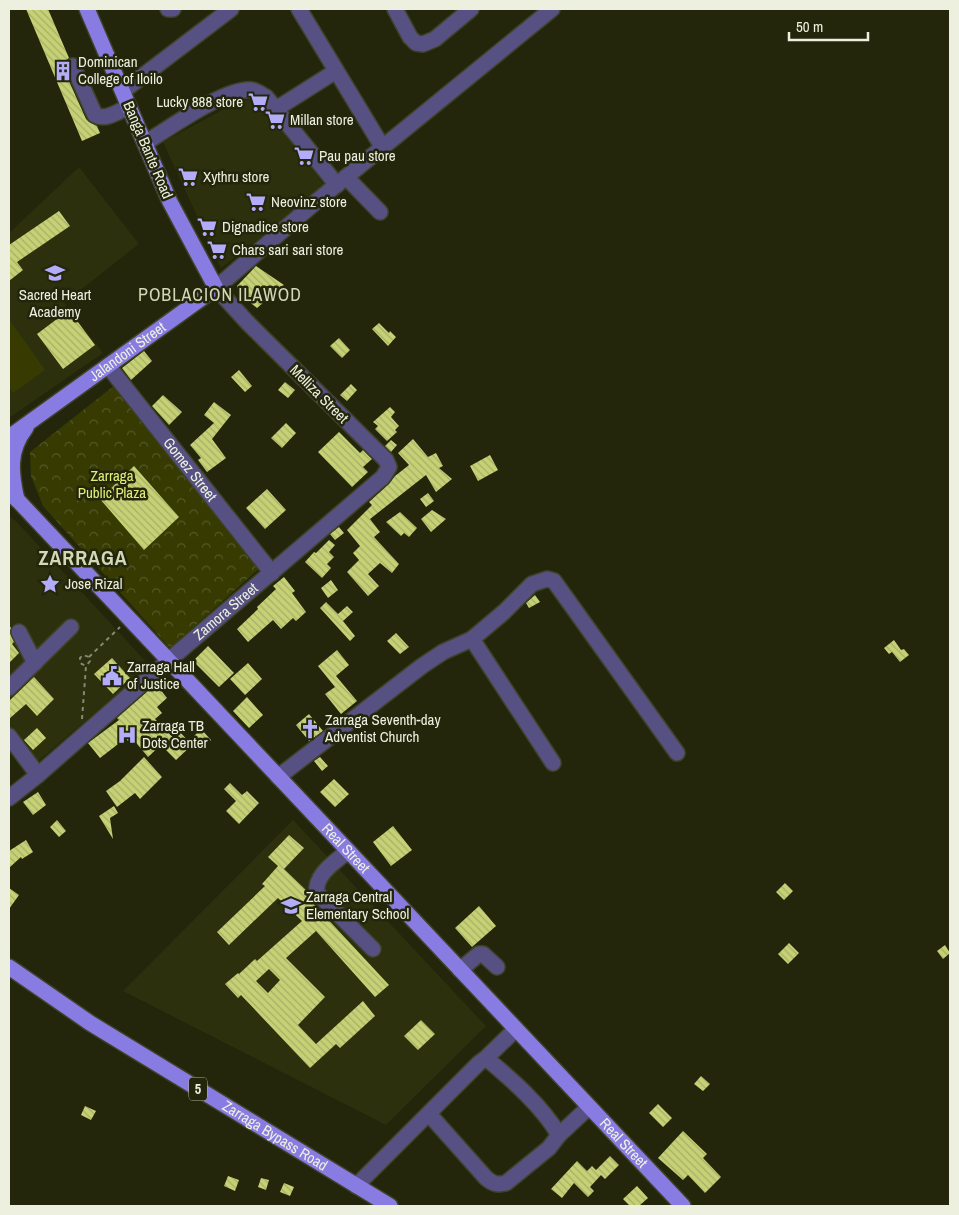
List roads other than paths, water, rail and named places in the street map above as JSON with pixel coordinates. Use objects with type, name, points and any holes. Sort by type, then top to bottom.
[{"type":"main road","name":"Banga Bante Road","points":[[87,9],[170,202],[216,288]]},
{"type":"main road","name":"Jalandoni Street","points":[[9,437],[216,288]]},
{"type":"main road","points":[[12,496],[12,462],[18,438],[33,420]]},
{"type":"main road","name":"Real Street","points":[[12,496],[683,1206]]},
{"type":"main road","name":"Zarraga Bypass Road","points":[[9,967],[90,1023],[390,1206]]},
{"type":"street","points":[[168,9],[173,9]]},
{"type":"street","points":[[123,91],[230,9]]},
{"type":"street","points":[[299,9],[383,148]]},
{"type":"street","points":[[395,9],[410,38],[416,43],[423,44],[435,39],[471,9]]},
{"type":"street","name":"Jalandoni Street","points":[[216,288],[341,181],[383,148],[535,14],[552,9]]},
{"type":"street","points":[[73,66],[95,115],[100,118],[106,117],[129,107]]},
{"type":"street","points":[[276,109],[336,70]]},
{"type":"street","points":[[145,143],[212,102],[232,93],[250,90],[258,92],[266,97],[341,181],[380,212]]},
{"type":"street","name":"Melliza Street","points":[[216,288],[246,322],[386,460],[389,467]]},
{"type":"street","name":"Gomez Street","points":[[108,366],[272,573]]},
{"type":"street","name":"Zamora Street","points":[[9,798],[383,477],[389,467]]},
{"type":"street","points":[[278,777],[422,666],[443,652],[472,639],[504,612],[532,584],[548,579],[554,581],[677,753]]},
{"type":"street","points":[[9,688],[71,627]]},
{"type":"street","points":[[19,632],[35,663]]},
{"type":"street","points":[[472,639],[553,763]]},
{"type":"street","points":[[9,736],[38,775]]},
{"type":"street","points":[[348,851],[320,876],[316,886],[317,893],[373,950]]},
{"type":"street","points":[[460,970],[479,954],[484,954],[497,967]]},
{"type":"street","points":[[356,1186],[516,1028]]},
{"type":"street","points":[[486,1058],[507,1075],[553,1125],[559,1135]]},
{"type":"street","points":[[429,1114],[486,1178],[492,1183],[499,1185],[506,1183],[549,1148],[559,1135],[589,1108]]},
{"type":"place","name":"Dominican College of Iloilo","points":[[63,71]]},
{"type":"place","name":"Lucky 888 store","points":[[258,102]]},
{"type":"place","name":"Millan store","points":[[275,120]]},
{"type":"place","name":"Pau pau store","points":[[304,156]]},
{"type":"place","name":"Xythru store","points":[[188,177]]},
{"type":"place","name":"Neovinz store","points":[[256,202]]},
{"type":"place","name":"Dignadice store","points":[[207,227]]},
{"type":"place","name":"Chars sari sari store","points":[[217,250]]},
{"type":"place","name":"Sacred Heart Academy","points":[[55,273]]},
{"type":"place","name":"Jose Rizal","points":[[50,584]]},
{"type":"place","name":"Zarraga Hall of Justice","points":[[112,676]]},
{"type":"place","name":"Zarraga Seventh-day Adventist Church","points":[[310,729]]},
{"type":"place","name":"Zarraga TB Dots Center","points":[[127,735]]},
{"type":"place","name":"Zarraga Central Elementary School","points":[[291,906]]},
{"type":"district","name":"POBLACION ILAWOD","points":[[220,295]]},
{"type":"district","name":"ZARRAGA","points":[[83,558]]},
{"type":"park label","name":"Zarraga Public Plaza","points":[[112,484]]}]
